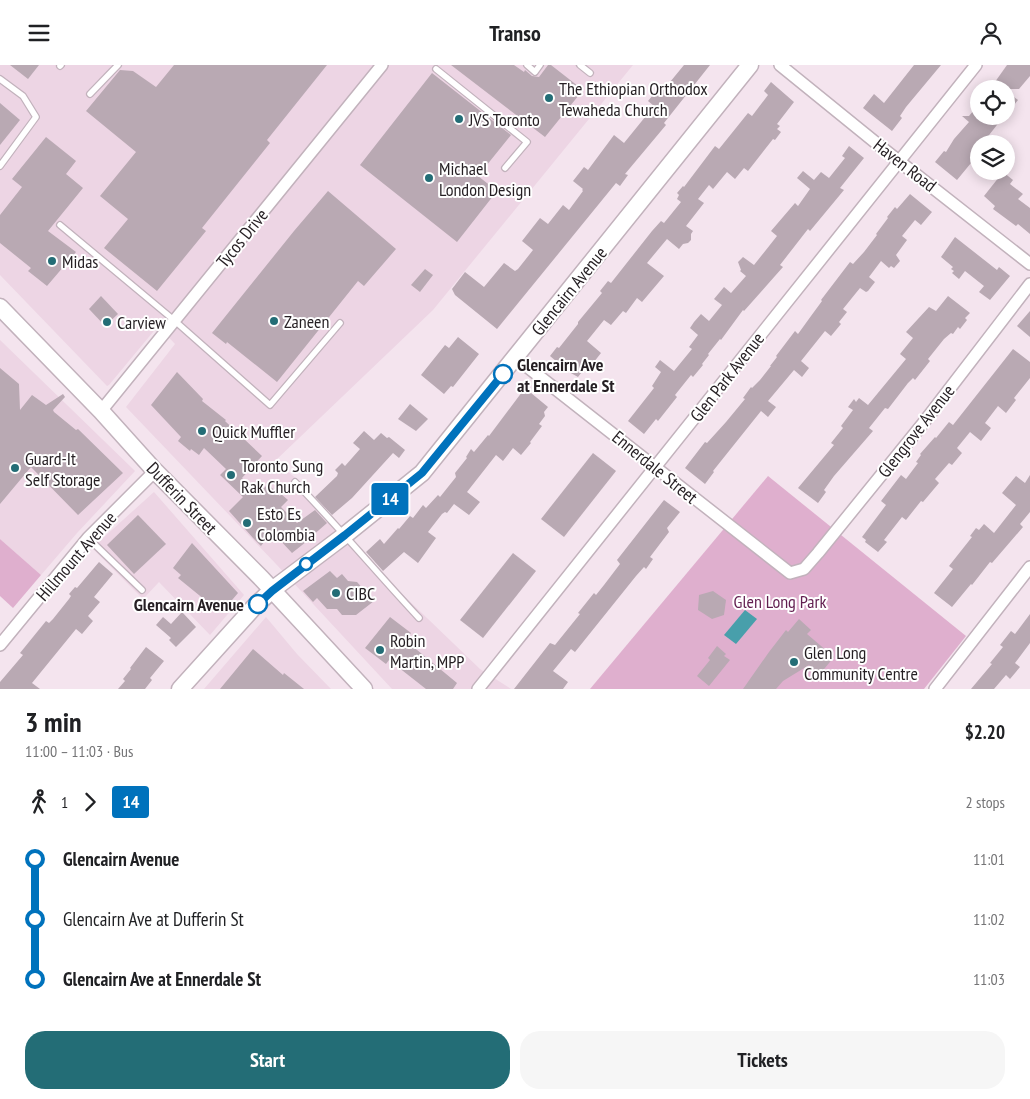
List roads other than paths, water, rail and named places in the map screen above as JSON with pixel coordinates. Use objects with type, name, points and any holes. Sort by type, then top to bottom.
[{"type":"street","name":"Tycos Drive","points":[[102,411],[382,65]]},
{"type":"street","name":"Glencairn Avenue","points":[[180,689],[272,591],[422,473],[750,65]]},
{"type":"street","name":"Haven Road","points":[[780,65],[1030,264]]},
{"type":"street","name":"Glen Park Avenue","points":[[478,689],[976,65]]},
{"type":"street","name":"Glengrove Avenue","points":[[796,572],[804,569],[921,426],[1030,284]]},
{"type":"street","name":"Dufferin Street","points":[[0,307],[102,411],[156,471],[364,689]]},
{"type":"street","name":"Ennerdale Street","points":[[516,358],[784,569],[790,573],[796,572]]},
{"type":"street","name":"Hillmount Avenue","points":[[0,645],[88,539],[156,471]]},
{"type":"street","points":[[935,689],[1030,567]]},
{"type":"lane","points":[[90,95],[118,65]]},
{"type":"lane","points":[[527,65],[535,72],[540,65]]},
{"type":"lane","points":[[580,65],[590,73]]},
{"type":"lane","points":[[436,69],[527,142],[505,168]]},
{"type":"lane","points":[[0,79],[23,97],[36,117],[0,166]]},
{"type":"lane","points":[[60,225],[175,321],[270,405],[340,323]]},
{"type":"lane","points":[[296,482],[337,525],[419,618]]},
{"type":"lane","points":[[88,539],[142,590]]},
{"type":"water","points":[[745,610],[757,619],[736,644],[724,635]]},
{"type":"place","name":"The Ethiopian Orthodox Tewaheda Church","points":[[549,98]]},
{"type":"place","name":"JVS Toronto","points":[[459,119]]},
{"type":"place","name":"Michael London Design","points":[[429,178]]},
{"type":"place","name":"Midas","points":[[52,261]]},
{"type":"place","name":"Zaneen","points":[[274,321]]},
{"type":"place","name":"Carview","points":[[107,322]]},
{"type":"place","name":"Glencairn Ave at Ennerdale St","points":[[503,374]]},
{"type":"place","name":"Quick Muffler","points":[[202,431]]},
{"type":"place","name":"Guard-It Self Storage","points":[[15,468]]},
{"type":"place","name":"Toronto Sung Rak Church","points":[[231,475]]},
{"type":"place","name":"Esto Es Colombia","points":[[247,523]]},
{"type":"place","name":"CIBC","points":[[336,593]]},
{"type":"place","name":"Glencairn Avenue","points":[[258,604]]},
{"type":"place","name":"Robin Martin, MPP","points":[[380,650]]},
{"type":"place","name":"Glen Long Community Centre","points":[[794,662]]},
{"type":"park label","name":"Glen Long Park","points":[[780,601]]}]
